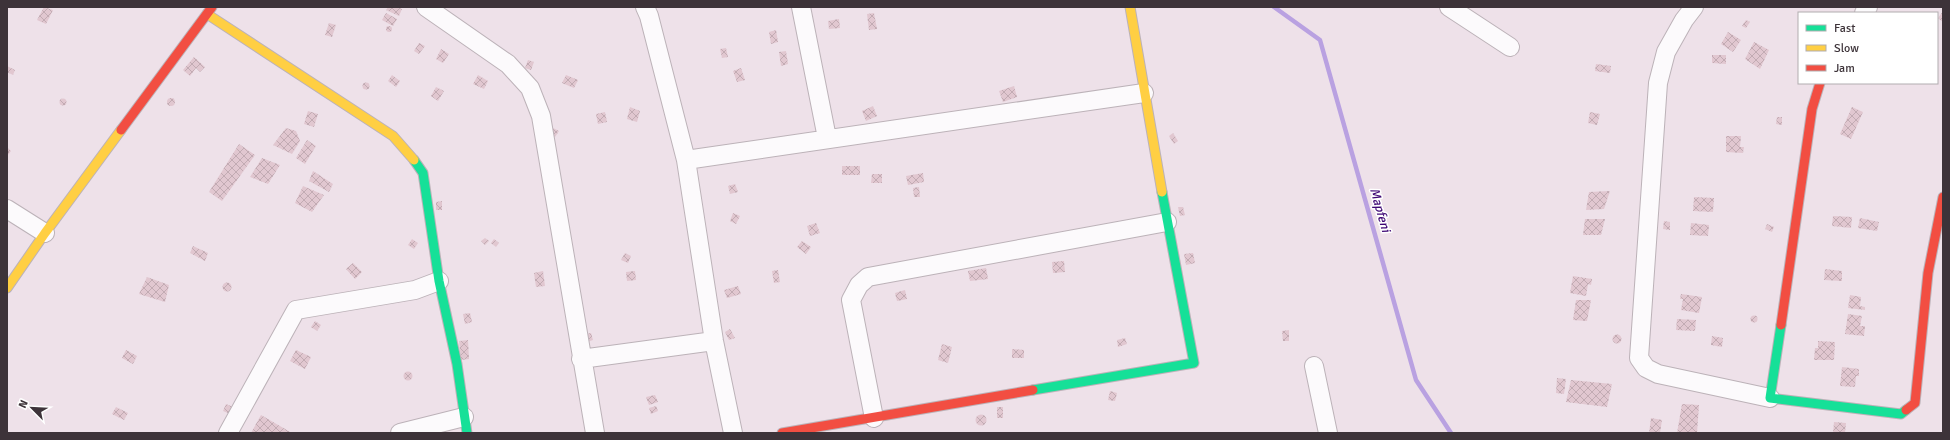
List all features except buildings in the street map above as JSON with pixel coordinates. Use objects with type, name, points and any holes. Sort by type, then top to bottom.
[{"type":"street","points":[[426,7],[508,64],[530,88],[541,116],[595,433]]},
{"type":"street","points":[[645,7],[649,16],[686,160],[714,342],[733,433]]},
{"type":"street","points":[[801,7],[827,138]]},
{"type":"street","points":[[782,433],[1194,363],[1167,222],[1130,7]]},
{"type":"street","points":[[1449,7],[1510,47]]},
{"type":"street","points":[[1694,7],[1666,52],[1658,83],[1639,358],[1646,368],[1658,374],[1770,398],[1901,414],[1915,404],[1928,273],[1943,197]]},
{"type":"street","points":[[7,288],[45,233],[210,11],[393,136],[408,151],[423,173],[439,281],[457,364],[465,425],[400,433]]},
{"type":"street","points":[[1770,398],[1812,109],[1820,84]]},
{"type":"street","points":[[686,160],[827,138],[1144,93]]},
{"type":"street","points":[[7,209],[45,233]]},
{"type":"street","points":[[874,418],[851,300],[859,285],[868,277],[1167,222]]},
{"type":"street","points":[[228,433],[296,310],[416,290],[439,281]]},
{"type":"street","points":[[582,359],[714,342]]},
{"type":"street","points":[[1314,366],[1328,433]]},
{"type":"waterway","name":"Mapfeni","points":[[1274,7],[1320,40],[1416,380],[1451,433]]},
{"type":"traffic: fast","points":[[414,160],[423,173],[439,281],[457,364],[467,433]]},
{"type":"traffic: fast","points":[[1033,390],[1194,363],[1162,192]]},
{"type":"traffic: fast","points":[[1781,325],[1770,398],[1901,414],[1906,410]]},
{"type":"traffic: slow","points":[[1130,7],[1162,192]]},
{"type":"traffic: slow","points":[[207,14],[393,136],[414,160]]},
{"type":"traffic: slow","points":[[7,288],[45,233],[121,130]]},
{"type":"traffic: jam","points":[[121,130],[212,7]]},
{"type":"traffic: jam","points":[[1781,325],[1812,109],[1820,84]]},
{"type":"traffic: jam","points":[[1906,410],[1915,403],[1928,273],[1943,197]]},
{"type":"traffic: jam","points":[[782,433],[1033,390]]}]
